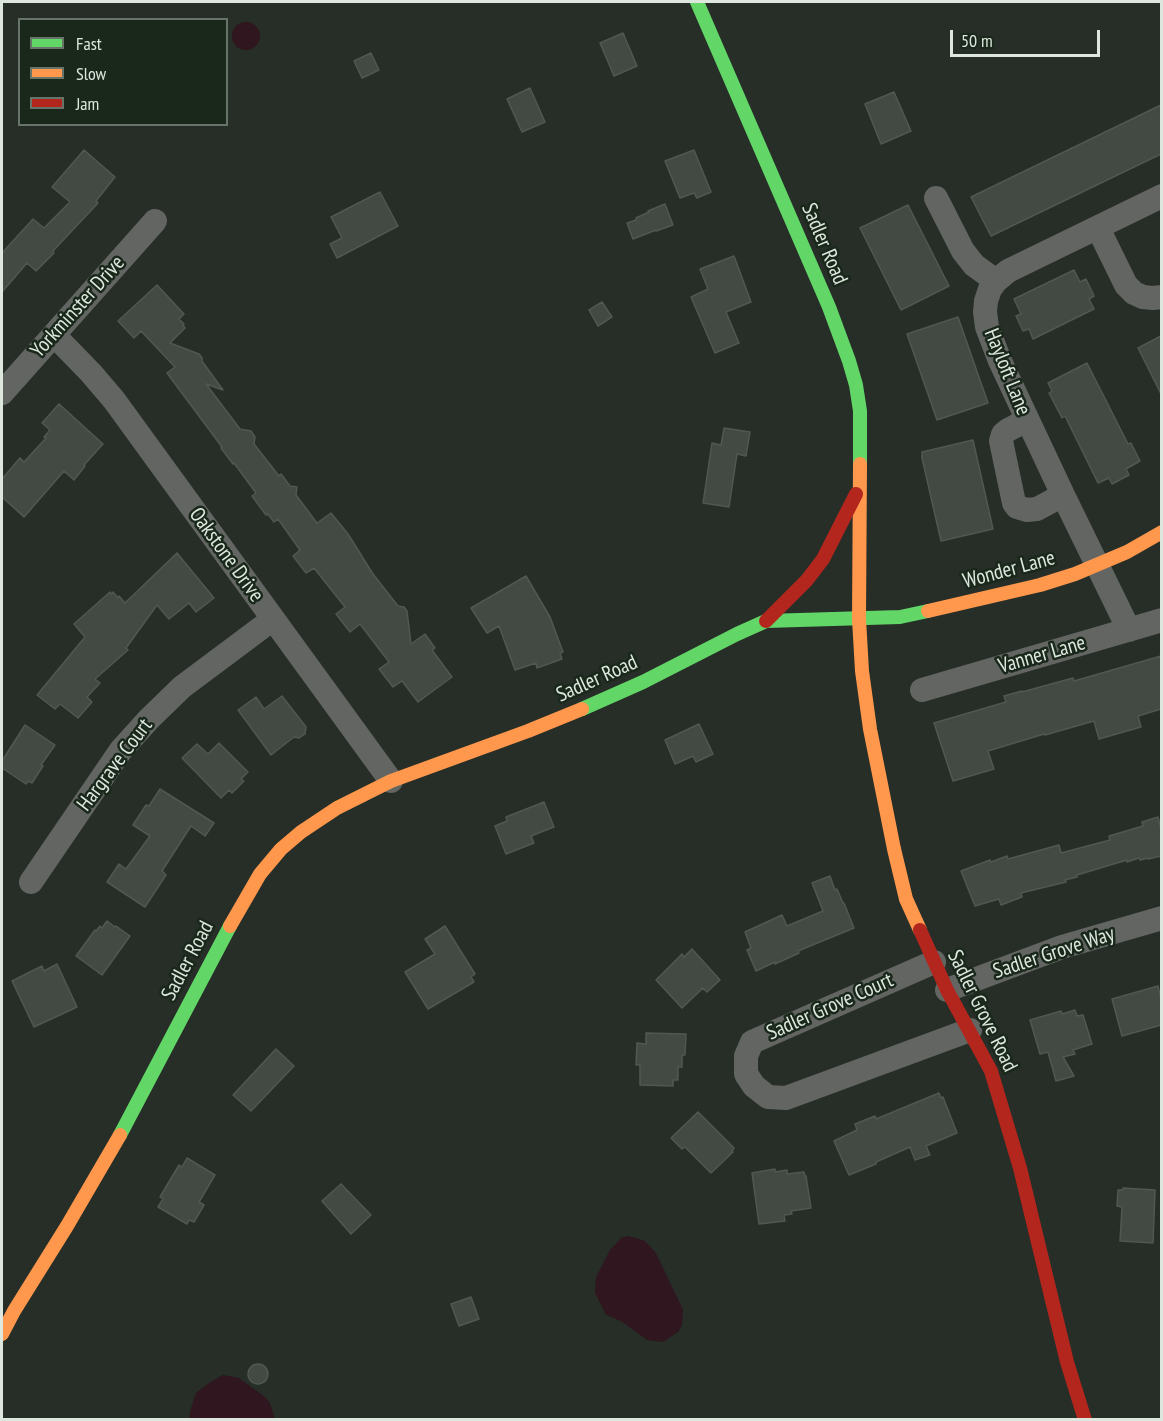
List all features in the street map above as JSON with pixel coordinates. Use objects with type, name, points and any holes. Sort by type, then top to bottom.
[{"type":"street","name":"Sadler Road","points":[[2,1334],[126,1124],[240,907],[260,874],[281,849],[301,832],[337,808],[391,781],[593,705],[766,621],[859,619],[861,442],[856,385],[829,307],[697,2]]},
{"type":"street","points":[[936,198],[963,251],[974,265],[996,281],[1008,271],[1161,196]]},
{"type":"street","name":"Yorkminster Drive","points":[[2,393],[155,221]]},
{"type":"street","points":[[1098,228],[1126,285],[1143,297],[1161,297]]},
{"type":"street","name":"Hayloft Lane","points":[[996,281],[986,300],[987,327],[1027,420],[1129,630]]},
{"type":"street","name":"Oakstone Drive","points":[[54,336],[114,400],[391,781]]},
{"type":"street","points":[[1027,420],[1003,434],[1001,441],[1014,503],[1017,507],[1027,510],[1037,509],[1063,495]]},
{"type":"street","points":[[766,621],[807,580],[823,559],[859,487]]},
{"type":"street","name":"Wonder Lane","points":[[859,619],[900,616],[944,608],[1040,585],[1098,566],[1161,532]]},
{"type":"street","name":"Hargrave Court","points":[[31,882],[121,750],[148,719],[182,687],[273,619]]},
{"type":"street","name":"Sadler Grove Road","points":[[859,619],[862,670],[870,729],[906,899],[934,962],[991,1071],[1020,1168],[1067,1362],[1085,1419]]},
{"type":"street","name":"Vanner Lane","points":[[922,690],[1161,620]]},
{"type":"street","name":"Sadler Grove Way","points":[[948,990],[1062,947],[1161,918]]},
{"type":"street","name":"Sadler Grove Court","points":[[934,962],[752,1042],[746,1056],[746,1074],[754,1086],[768,1097],[786,1098],[970,1030]]},
{"type":"shaded area","points":[[246,22],[256,26],[260,36],[256,46],[246,50],[236,46],[232,36],[236,26]]},
{"type":"shaded area","points":[[629,1236],[645,1241],[656,1253],[683,1310],[682,1325],[678,1332],[663,1342],[647,1340],[621,1321],[606,1315],[595,1293],[596,1277],[610,1250],[621,1238]]},
{"type":"shaded area","points":[[223,1375],[239,1378],[265,1397],[270,1403],[275,1419],[189,1419],[196,1393]]},
{"type":"building","points":[[623,33],[637,66],[614,76],[600,43]]},
{"type":"building","points":[[371,53],[379,70],[362,78],[354,61]]},
{"type":"building","points":[[530,88],[545,122],[522,132],[507,99]]},
{"type":"building","points":[[894,92],[911,131],[881,144],[865,104]]},
{"type":"building","points":[[1161,105],[1161,154],[991,236],[971,197]]},
{"type":"building","points":[[84,150],[115,177],[96,201],[98,203],[53,251],[54,253],[36,271],[27,263],[2,292],[2,253],[33,219],[44,228],[70,202],[52,187]]},
{"type":"building","points":[[694,150],[711,192],[697,198],[694,193],[680,198],[665,161]]},
{"type":"building","points":[[380,192],[398,226],[337,258],[330,244],[342,238],[331,217]]},
{"type":"building","points":[[665,204],[673,225],[633,239],[627,223]]},
{"type":"building","points":[[908,205],[949,286],[901,310],[860,228]]},
{"type":"building","points":[[734,256],[751,302],[726,312],[739,343],[715,353],[691,297],[708,289],[700,269]]},
{"type":"building","points":[[1074,270],[1080,282],[1086,279],[1094,296],[1089,299],[1094,309],[1033,339],[1029,329],[1023,331],[1016,316],[1021,314],[1014,299]]},
{"type":"building","points":[[157,285],[184,314],[179,319],[185,328],[170,343],[199,354],[223,390],[206,384],[240,429],[251,431],[255,437],[254,444],[279,476],[281,474],[290,486],[297,487],[296,495],[317,523],[331,513],[348,534],[373,574],[398,606],[404,607],[407,611],[411,644],[425,634],[435,648],[432,650],[452,677],[418,702],[402,681],[393,687],[379,669],[389,662],[360,624],[350,632],[336,614],[345,607],[314,568],[306,573],[293,556],[300,550],[278,519],[274,522],[268,514],[266,515],[252,496],[256,493],[167,373],[175,367],[141,331],[134,338],[118,321]]},
{"type":"building","points":[[602,302],[612,317],[598,326],[589,310]]},
{"type":"building","points":[[958,317],[988,403],[937,420],[907,334]]},
{"type":"building","points":[[1161,336],[1161,394],[1138,348]]},
{"type":"building","points":[[1087,363],[1128,444],[1131,443],[1140,461],[1126,469],[1129,475],[1112,484],[1109,478],[1098,483],[1065,416],[1062,418],[1049,393],[1052,391],[1048,383]]},
{"type":"building","points":[[59,404],[103,444],[74,480],[64,471],[24,517],[2,497],[2,479],[20,458],[24,462],[46,438],[44,437],[50,430],[42,423]]},
{"type":"building","points":[[724,428],[750,432],[746,456],[737,454],[729,507],[703,503],[712,443],[721,445]]},
{"type":"building","points":[[973,440],[993,529],[941,541],[922,452]]},
{"type":"building","points":[[177,553],[214,598],[196,612],[189,603],[169,619],[157,605],[126,648],[128,650],[95,679],[100,683],[87,697],[92,702],[78,718],[60,704],[55,709],[37,695],[85,637],[74,624],[110,592],[118,598],[119,596],[125,603]]},
{"type":"building","points":[[526,576],[550,617],[563,652],[560,653],[562,659],[537,668],[536,663],[515,670],[499,626],[487,633],[471,608]]},
{"type":"building","points":[[1161,656],[1161,709],[1138,716],[1141,727],[1099,739],[1094,721],[1044,734],[988,751],[994,769],[953,781],[934,723],[1006,702],[1004,696],[1073,678],[1074,681]]},
{"type":"building","points":[[282,696],[306,727],[305,734],[299,738],[294,737],[271,755],[238,710],[256,697],[264,709]]},
{"type":"building","points":[[699,724],[713,754],[696,762],[693,756],[675,764],[665,740]]},
{"type":"building","points":[[25,725],[55,745],[32,783],[28,781],[26,784],[2,768],[2,761]]},
{"type":"building","points":[[219,743],[248,772],[241,779],[244,781],[232,793],[229,790],[221,798],[182,758],[197,744],[208,754]]},
{"type":"building","points":[[160,789],[214,823],[205,836],[191,826],[162,871],[166,875],[145,907],[107,882],[119,864],[126,869],[150,836],[133,825]]},
{"type":"building","points":[[544,802],[554,827],[531,836],[534,843],[506,854],[495,826],[507,821],[506,817]]},
{"type":"building","points":[[1158,817],[1161,829],[1161,856],[1140,860],[1139,858],[1127,862],[1127,860],[1077,875],[1077,877],[1065,880],[1066,882],[1021,893],[1022,897],[1001,905],[999,899],[975,906],[961,871],[990,860],[991,862],[1007,856],[1008,859],[1059,845],[1061,853],[1110,840],[1109,836],[1143,826],[1142,822]]},
{"type":"building","points":[[830,876],[854,928],[756,971],[747,950],[751,948],[745,932],[782,915],[787,926],[823,911],[812,883]]},
{"type":"building","points":[[107,921],[130,936],[102,975],[76,956],[95,930],[100,926],[102,928]]},
{"type":"building","points":[[445,926],[475,974],[471,977],[474,982],[428,1009],[405,972],[435,954],[425,939]]},
{"type":"building","points":[[692,949],[720,980],[707,992],[703,988],[682,1008],[656,980],[682,954],[684,957]]},
{"type":"building","points":[[57,964],[77,1007],[34,1027],[12,981],[42,966],[44,971]]},
{"type":"building","points":[[1158,986],[1161,999],[1161,1025],[1122,1036],[1112,999]]},
{"type":"building","points":[[1075,1010],[1077,1016],[1083,1015],[1092,1044],[1073,1050],[1075,1054],[1063,1057],[1074,1076],[1056,1081],[1048,1052],[1040,1054],[1030,1020],[1061,1011],[1062,1014]]},
{"type":"building","points":[[646,1033],[686,1034],[682,1067],[678,1067],[678,1080],[673,1080],[673,1086],[640,1085],[640,1065],[636,1065],[637,1043],[646,1044]]},
{"type":"building","points":[[276,1049],[294,1066],[251,1111],[233,1095]]},
{"type":"building","points":[[939,1093],[941,1098],[943,1097],[957,1133],[926,1146],[930,1155],[915,1160],[910,1147],[849,1175],[834,1141],[857,1130],[855,1124],[875,1116],[876,1119]]},
{"type":"building","points":[[698,1112],[734,1148],[733,1152],[711,1173],[685,1147],[682,1149],[671,1138]]},
{"type":"building","points":[[187,1158],[215,1175],[199,1202],[204,1205],[194,1222],[189,1220],[187,1224],[158,1207],[163,1199],[160,1197],[179,1165],[182,1167]]},
{"type":"building","points":[[775,1169],[775,1172],[787,1170],[787,1174],[804,1172],[811,1208],[791,1211],[792,1214],[784,1215],[785,1221],[759,1224],[752,1173]]},
{"type":"building","points":[[341,1184],[371,1215],[351,1234],[322,1201]]},
{"type":"building","points":[[1123,1188],[1155,1190],[1153,1243],[1120,1241],[1122,1207],[1117,1206],[1118,1190],[1123,1190]]},
{"type":"building","points":[[471,1297],[479,1319],[459,1326],[451,1304]]},
{"type":"building","points":[[258,1364],[265,1367],[268,1374],[265,1381],[258,1384],[251,1381],[248,1374],[251,1367]]},
{"type":"traffic: fast","points":[[697,2],[829,307],[849,361],[860,411],[860,464]]},
{"type":"traffic: fast","points":[[582,709],[643,682],[766,621],[900,617],[928,611]]},
{"type":"traffic: fast","points":[[120,1135],[230,926]]},
{"type":"traffic: slow","points":[[860,464],[859,619],[862,671],[870,729],[894,849],[906,899],[920,930]]},
{"type":"traffic: slow","points":[[928,611],[1040,585],[1075,574],[1127,552],[1162,532]]},
{"type":"traffic: slow","points":[[230,926],[260,874],[281,849],[301,832],[337,808],[391,781],[582,709]]},
{"type":"traffic: slow","points":[[2,1334],[120,1135]]},
{"type":"traffic: jam","points":[[766,621],[807,580],[823,559],[856,494]]},
{"type":"traffic: jam","points":[[920,930],[947,990],[991,1071],[1020,1168],[1067,1362],[1085,1420]]}]
